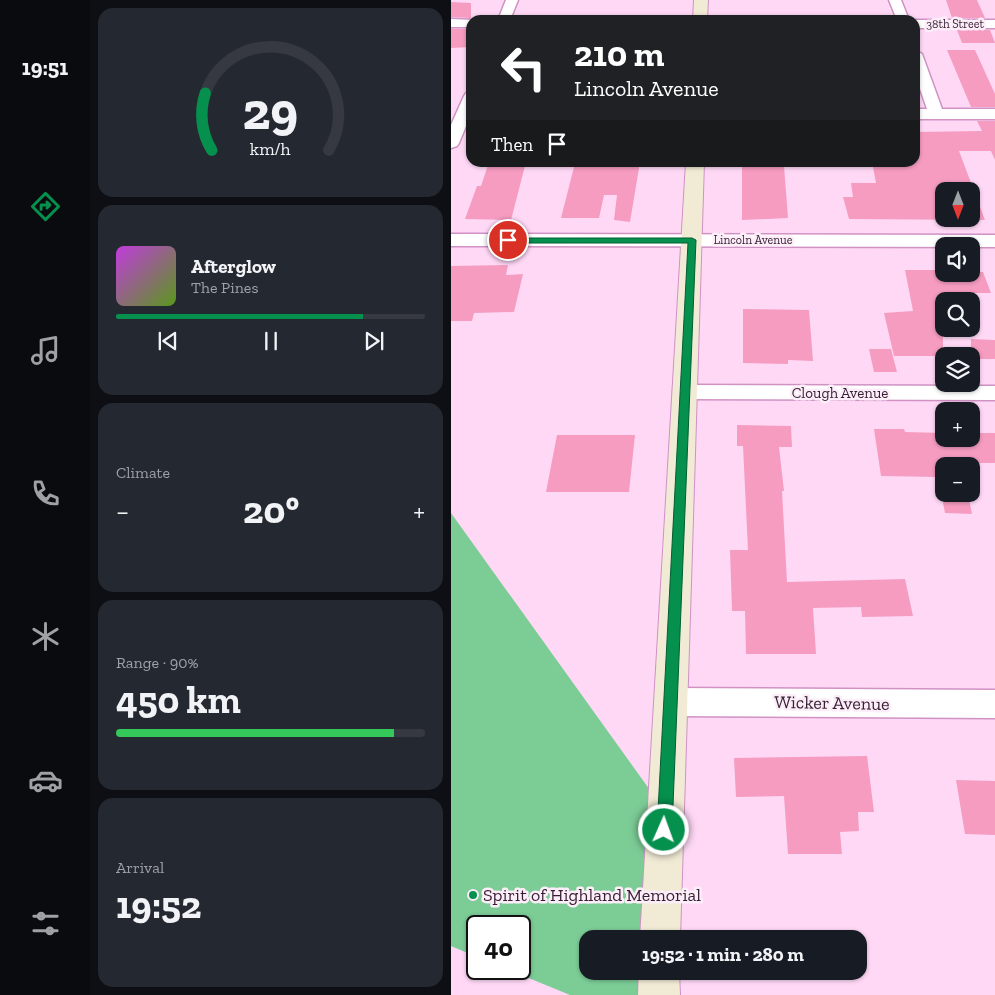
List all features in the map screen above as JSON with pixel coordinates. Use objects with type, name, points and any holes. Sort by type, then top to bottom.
[{"type":"street","points":[[505,15],[512,0]]},
{"type":"street","points":[[700,15],[701,0]]},
{"type":"street","points":[[895,0],[901,15]]},
{"type":"street","points":[[451,23],[466,23]]},
{"type":"street","name":"38th Street","points":[[920,24],[995,24]]},
{"type":"street","points":[[920,68],[936,114]]},
{"type":"street","points":[[451,143],[458,112],[466,102]]},
{"type":"street","points":[[920,114],[995,114]]},
{"type":"street","points":[[660,930],[695,167]]},
{"type":"street","name":"Lincoln Avenue","points":[[451,240],[995,241]]},
{"type":"street","name":"Clough Avenue","points":[[684,392],[995,393]]},
{"type":"street","name":"Wicker Avenue","points":[[670,702],[995,704]]},
{"type":"street","points":[[659,980],[659,995]]},
{"type":"green space","points":[[451,513],[665,811],[661,930],[579,930],[579,980],[660,980],[659,995],[570,995],[531,979],[531,915],[466,915],[466,952],[451,946]]},
{"type":"building","points":[[946,0],[977,0],[985,18],[952,18]]},
{"type":"building","points":[[451,2],[471,3],[471,15],[466,15],[466,18],[451,17]]},
{"type":"building","points":[[451,29],[466,29],[466,47],[451,48]]},
{"type":"building","points":[[957,30],[990,30],[995,43],[962,43]]},
{"type":"building","points":[[947,50],[975,50],[995,94],[995,107],[971,107]]},
{"type":"building","points":[[977,121],[995,121],[995,160],[991,151],[959,151],[971,182],[935,182],[935,220],[849,219],[843,197],[853,197],[851,183],[876,183],[873,167],[920,167],[920,132],[982,131]]},
{"type":"building","points":[[487,167],[525,167],[511,220],[465,219],[477,186],[481,186]]},
{"type":"building","points":[[574,167],[639,167],[630,222],[614,220],[617,195],[604,195],[599,218],[561,218]]},
{"type":"building","points":[[742,167],[784,167],[788,218],[742,220]]},
{"type":"building","points":[[980,207],[985,220],[980,220]]},
{"type":"building","points":[[508,265],[506,275],[523,274],[514,312],[474,313],[472,321],[451,321],[451,266]]},
{"type":"building","points":[[905,270],[935,270],[935,282],[980,282],[980,272],[983,272],[991,293],[935,292],[935,337],[943,337],[943,347],[935,347],[935,356],[894,356],[884,313],[913,311]]},
{"type":"building","points":[[743,309],[809,310],[813,361],[788,360],[788,364],[743,363]]},
{"type":"building","points":[[971,339],[995,340],[995,359],[980,359],[980,347],[971,347]]},
{"type":"building","points":[[869,349],[891,349],[897,372],[874,372]]},
{"type":"building","points":[[737,425],[791,426],[792,447],[779,447],[784,491],[782,491],[787,582],[905,579],[913,616],[862,617],[861,607],[813,608],[816,654],[746,654],[745,611],[732,611],[730,550],[748,550],[743,446],[737,446]]},
{"type":"building","points":[[874,429],[904,429],[905,432],[935,433],[935,447],[980,447],[980,433],[995,433],[995,463],[980,463],[980,457],[935,457],[935,477],[881,476]]},
{"type":"building","points":[[557,435],[635,435],[629,492],[546,492]]},
{"type":"building","points":[[943,502],[970,502],[972,514],[945,513]]},
{"type":"building","points":[[867,756],[874,812],[858,812],[859,831],[840,832],[842,854],[788,854],[784,796],[736,797],[734,758]]},
{"type":"building","points":[[956,780],[995,781],[995,835],[965,834]]},
{"type":"place","name":"Spirit of Highland Memorial","points":[[473,895]]},
{"type":"route","points":[[508,240],[692,240],[664,830]]}]
